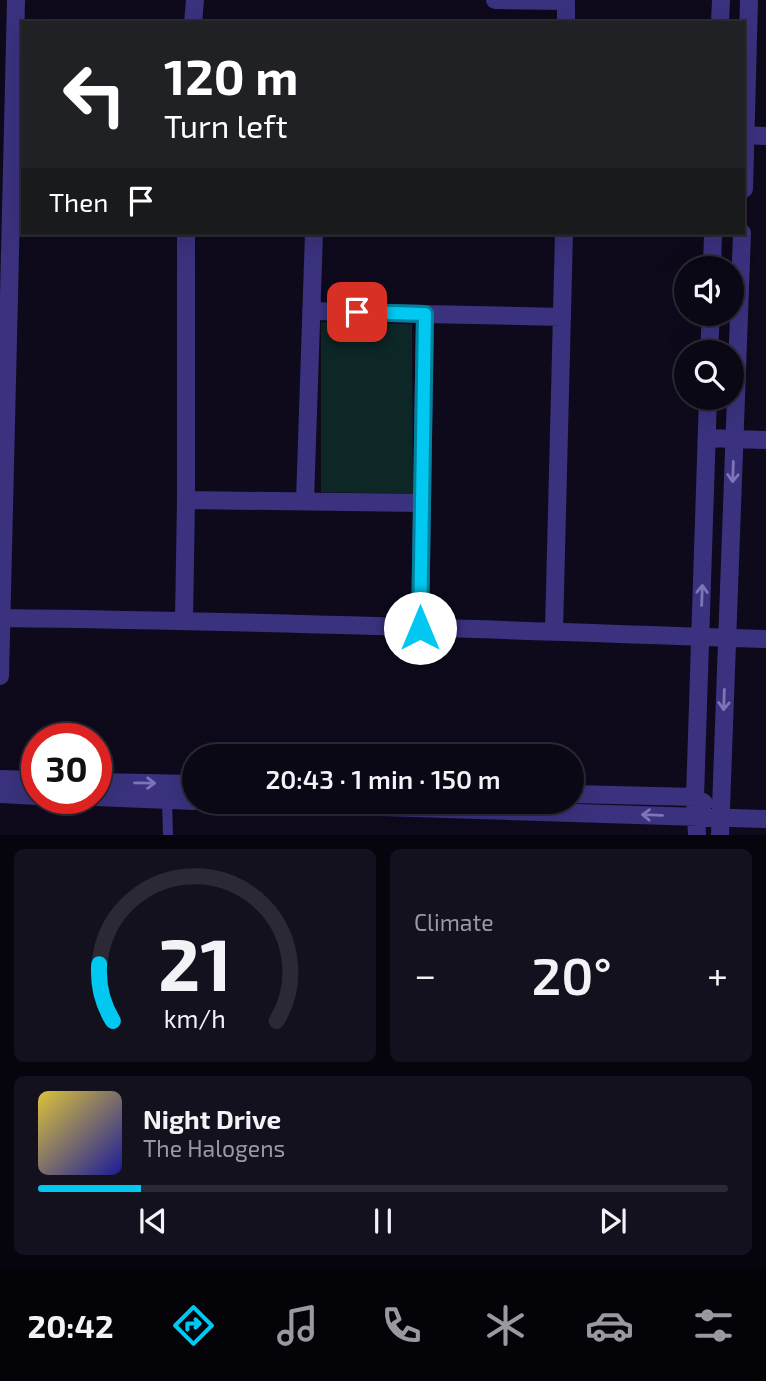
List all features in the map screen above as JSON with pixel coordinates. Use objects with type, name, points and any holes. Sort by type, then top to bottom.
[{"type":"street","points":[[0,676],[17,149],[16,0]]},
{"type":"street","points":[[193,21],[195,0]]},
{"type":"street","points":[[495,0],[566,1],[566,21]]},
{"type":"street","points":[[720,21],[721,0]]},
{"type":"street","points":[[749,0],[757,27],[745,135],[766,136]]},
{"type":"street","points":[[184,620],[186,235]]},
{"type":"street","points":[[305,501],[314,235]]},
{"type":"street","points":[[554,631],[564,235]]},
{"type":"street","points":[[712,256],[713,235]]},
{"type":"street","points":[[720,826],[742,235]]},
{"type":"street","points":[[311,311],[562,317]]},
{"type":"street","points":[[420,628],[425,314]]},
{"type":"street","points":[[697,835],[695,797],[708,410]]},
{"type":"street","points":[[707,438],[766,440]]},
{"type":"street","points":[[186,500],[421,503]]},
{"type":"street","points":[[2,618],[184,620],[766,639]]},
{"type":"street","points":[[0,779],[21,780]]},
{"type":"street","points":[[112,782],[182,784]]},
{"type":"street","points":[[0,794],[21,795]]},
{"type":"street","points":[[584,794],[695,797],[720,826]]},
{"type":"street","points":[[112,798],[182,801]]},
{"type":"street","points":[[584,813],[697,816],[720,826],[766,819]]},
{"type":"lane","points":[[167,800],[168,835]]},
{"type":"green space","points":[[321,322],[412,324],[413,494],[321,492]]},
{"type":"route","points":[[357,312],[425,314],[420,628]]}]
